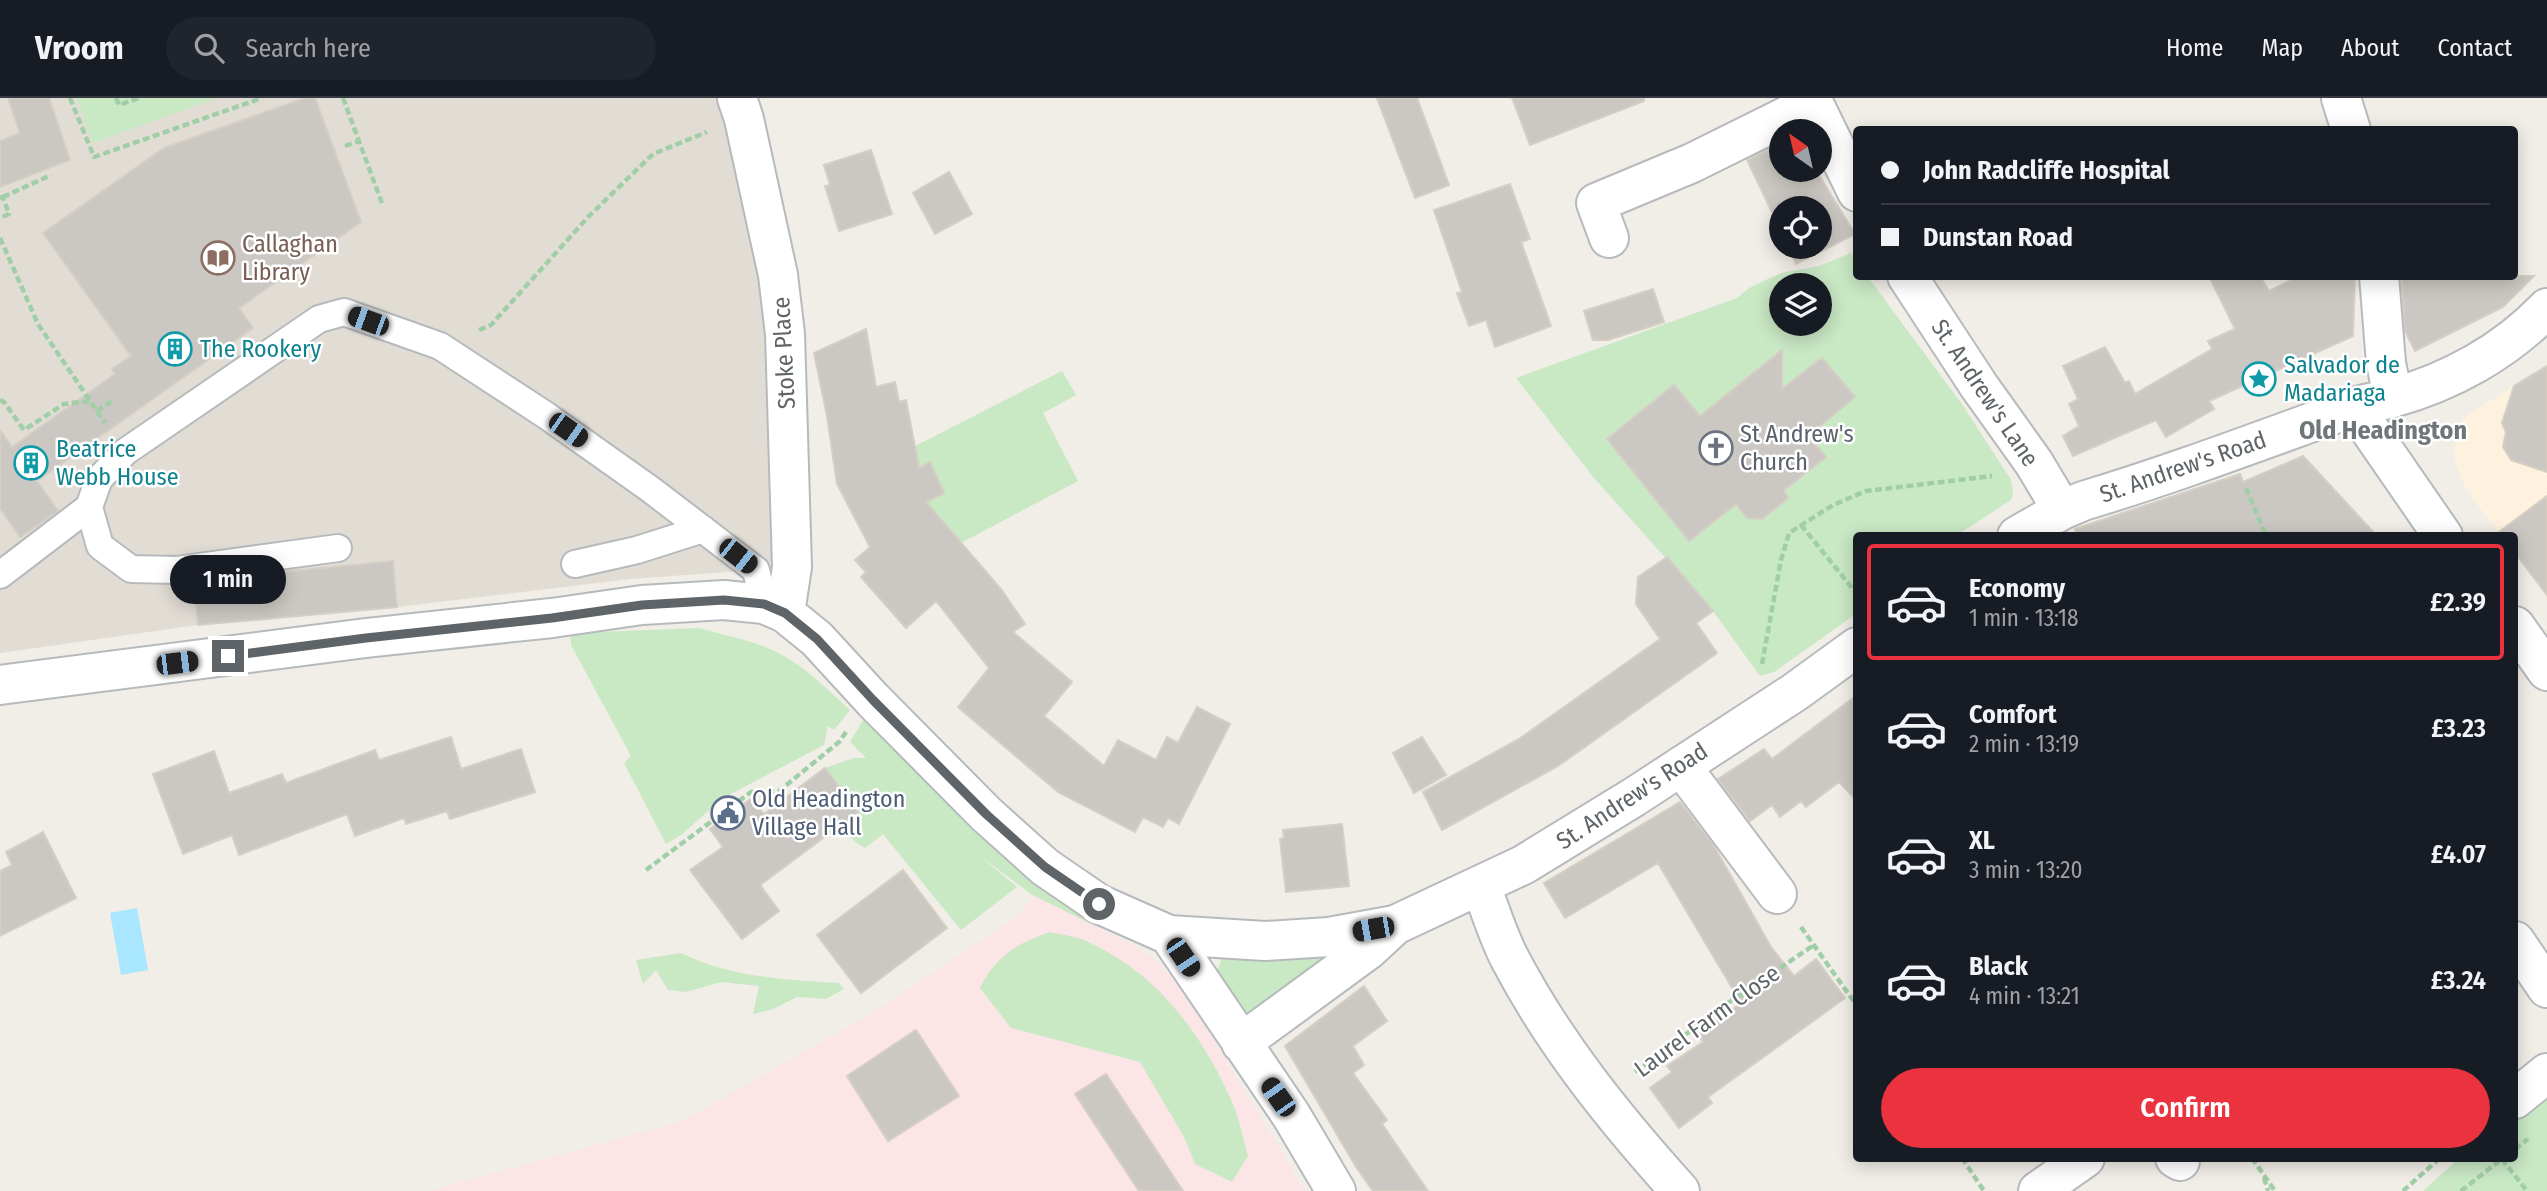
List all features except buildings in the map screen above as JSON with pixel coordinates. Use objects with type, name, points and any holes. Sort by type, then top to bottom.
[{"type":"street","points":[[2341,98],[2350,126]]},
{"type":"street","points":[[1609,238],[1596,203],[1692,163],[1812,100],[1853,184]]},
{"type":"street","name":"Stoke Place","points":[[741,108],[778,275],[785,334],[792,568],[775,608]]},
{"type":"street","name":"St. Andrew's Lane","points":[[1911,280],[1979,386],[2034,463],[2062,510]]},
{"type":"street","points":[[2379,280],[2386,363],[2393,398]]},
{"type":"street","name":"St. Andrew's Road","points":[[2024,532],[2062,510],[2296,430],[2354,407],[2428,386],[2492,356],[2547,308]]},
{"type":"street","points":[[2354,407],[2440,532]]},
{"type":"street","points":[[0,685],[642,605],[724,600],[775,608]]},
{"type":"street","name":"St. Andrew's Road","points":[[775,608],[817,639],[938,765],[1045,867],[1099,904],[1169,936],[1265,940],[1329,937],[1395,925],[1481,885],[1568,838],[1796,692],[1853,650]]},
{"type":"street","points":[[2518,630],[2547,671]]},
{"type":"street","points":[[1681,766],[1777,894]]},
{"type":"street","points":[[1481,885],[1509,957],[1537,1006],[1600,1098],[1680,1191]]},
{"type":"street","name":"St. Andrew's Road","points":[[1241,1044],[1368,950],[1395,925]]},
{"type":"street","points":[[1169,936],[1291,1115],[1336,1191]]},
{"type":"street","points":[[2518,945],[2547,988]]},
{"type":"street","points":[[2518,1096],[2547,1073]]},
{"type":"street","points":[[2038,1191],[2079,1162]]},
{"type":"lane","points":[[0,575],[89,507],[99,479],[125,452],[319,319],[344,312],[440,346],[547,416],[756,570],[775,608]]},
{"type":"lane","points":[[89,507],[100,546],[131,569],[177,570],[338,548]]},
{"type":"lane","points":[[575,564],[637,550],[703,529]]},
{"type":"path","points":[[70,98],[94,157],[262,98]]},
{"type":"path","points":[[116,98],[119,105],[139,98]]},
{"type":"path","points":[[343,98],[383,206]]},
{"type":"path","points":[[440,346],[491,325],[589,216],[653,154],[691,138],[741,108]]},
{"type":"path","points":[[345,146],[359,141]]},
{"type":"path","points":[[0,218],[9,214],[2,198],[51,175]]},
{"type":"path","points":[[0,238],[38,324],[125,452]]},
{"type":"path","points":[[97,411],[115,399]]},
{"type":"path","points":[[0,400],[24,430],[64,404],[90,401]]},
{"type":"path","points":[[1761,712],[1756,702],[1758,689],[1781,560],[1789,533],[1833,505],[1866,491],[1990,477],[2034,463]]},
{"type":"path","points":[[2245,484],[2264,532]]},
{"type":"path","points":[[1801,525],[1853,589]]},
{"type":"path","points":[[646,870],[751,792],[779,791],[839,742]]},
{"type":"path","points":[[1777,894],[1853,1000]]},
{"type":"path","name":"Laurel Farm Close","points":[[1600,1098],[1728,1003],[1814,945]]},
{"type":"path","points":[[1965,1162],[1984,1191]]},
{"type":"path","points":[[2254,1162],[2274,1191]]},
{"type":"path","points":[[2403,1191],[2436,1162]]},
{"type":"path","points":[[2461,1191],[2498,1162]]},
{"type":"path","points":[[2504,1162],[2526,1191]]},
{"type":"path","points":[[2262,1174],[2268,1191]]},
{"type":"shaded area","points":[[0,98],[722,98],[762,280],[776,416],[779,558],[756,570],[630,579],[397,607],[198,625],[0,653]]},
{"type":"shaded area","points":[[2547,366],[2547,514],[2499,532],[2462,481],[2456,466],[2454,451],[2462,420]]},
{"type":"shaded area","points":[[1034,895],[1133,945],[1158,962],[1189,999],[1305,1191],[429,1191],[683,1121],[874,1012],[1018,916]]},
{"type":"green space","points":[[77,98],[217,98],[93,143]]},
{"type":"green space","points":[[1851,253],[1853,280],[1870,280],[1964,407],[2011,480],[2013,492],[2011,500],[1962,532],[1853,532],[1853,616],[1774,672],[1760,676],[1713,611],[1594,478],[1516,378],[1737,298],[1749,288],[1769,279],[1769,336],[1832,336],[1832,273],[1781,273],[1819,266]]},
{"type":"green space","points":[[1062,371],[1076,395],[1043,413],[1078,481],[942,553],[891,519],[944,492],[930,463],[903,475],[894,457]]},
{"type":"green space","points":[[699,628],[773,650],[809,674],[850,710],[834,730],[828,726],[824,745],[723,798],[681,835],[666,844],[624,763],[631,756],[571,645],[570,633]]},
{"type":"green space","points":[[865,717],[946,799],[1097,927],[1031,894],[979,855],[1017,887],[961,930],[883,834],[865,848],[856,842],[842,824],[825,768],[854,758],[866,758],[850,742]]},
{"type":"green space","points":[[1050,932],[1086,941],[1112,954],[1156,988],[1192,1030],[1221,1078],[1240,1123],[1248,1156],[1232,1182],[1195,1164],[1184,1137],[1140,1062],[1011,1028],[980,988],[1000,959],[1018,946]]},
{"type":"green space","points":[[1336,951],[1244,1024],[1213,981],[1222,958]]},
{"type":"green space","points":[[681,953],[738,972],[778,979],[839,983],[844,989],[826,999],[797,997],[773,1009],[753,1014],[759,986],[721,982],[686,992],[668,990],[656,970],[643,984],[636,960]]},
{"type":"green space","points":[[2547,1088],[2547,1191],[2423,1191],[2455,1162],[2518,1162],[2518,1110]]},
{"type":"water","points":[[137,908],[148,970],[121,975],[110,913]]},
{"type":"place","name":"Callaghan Library","points":[[218,258]]},
{"type":"place","name":"The Rookery","points":[[175,349]]},
{"type":"place","name":"Salvador de Madariaga","points":[[2259,379]]},
{"type":"place","name":"St Andrew's Church","points":[[1716,448]]},
{"type":"place","name":"Beatrice Webb House","points":[[31,463]]},
{"type":"place","name":"Old Headington Village Hall","points":[[728,813]]},
{"type":"district","name":"Old Headington","points":[[2383,430]]},
{"type":"route","points":[[228,656],[642,605],[724,600],[764,604],[785,613],[817,639],[986,814],[1045,867],[1099,904]]}]
